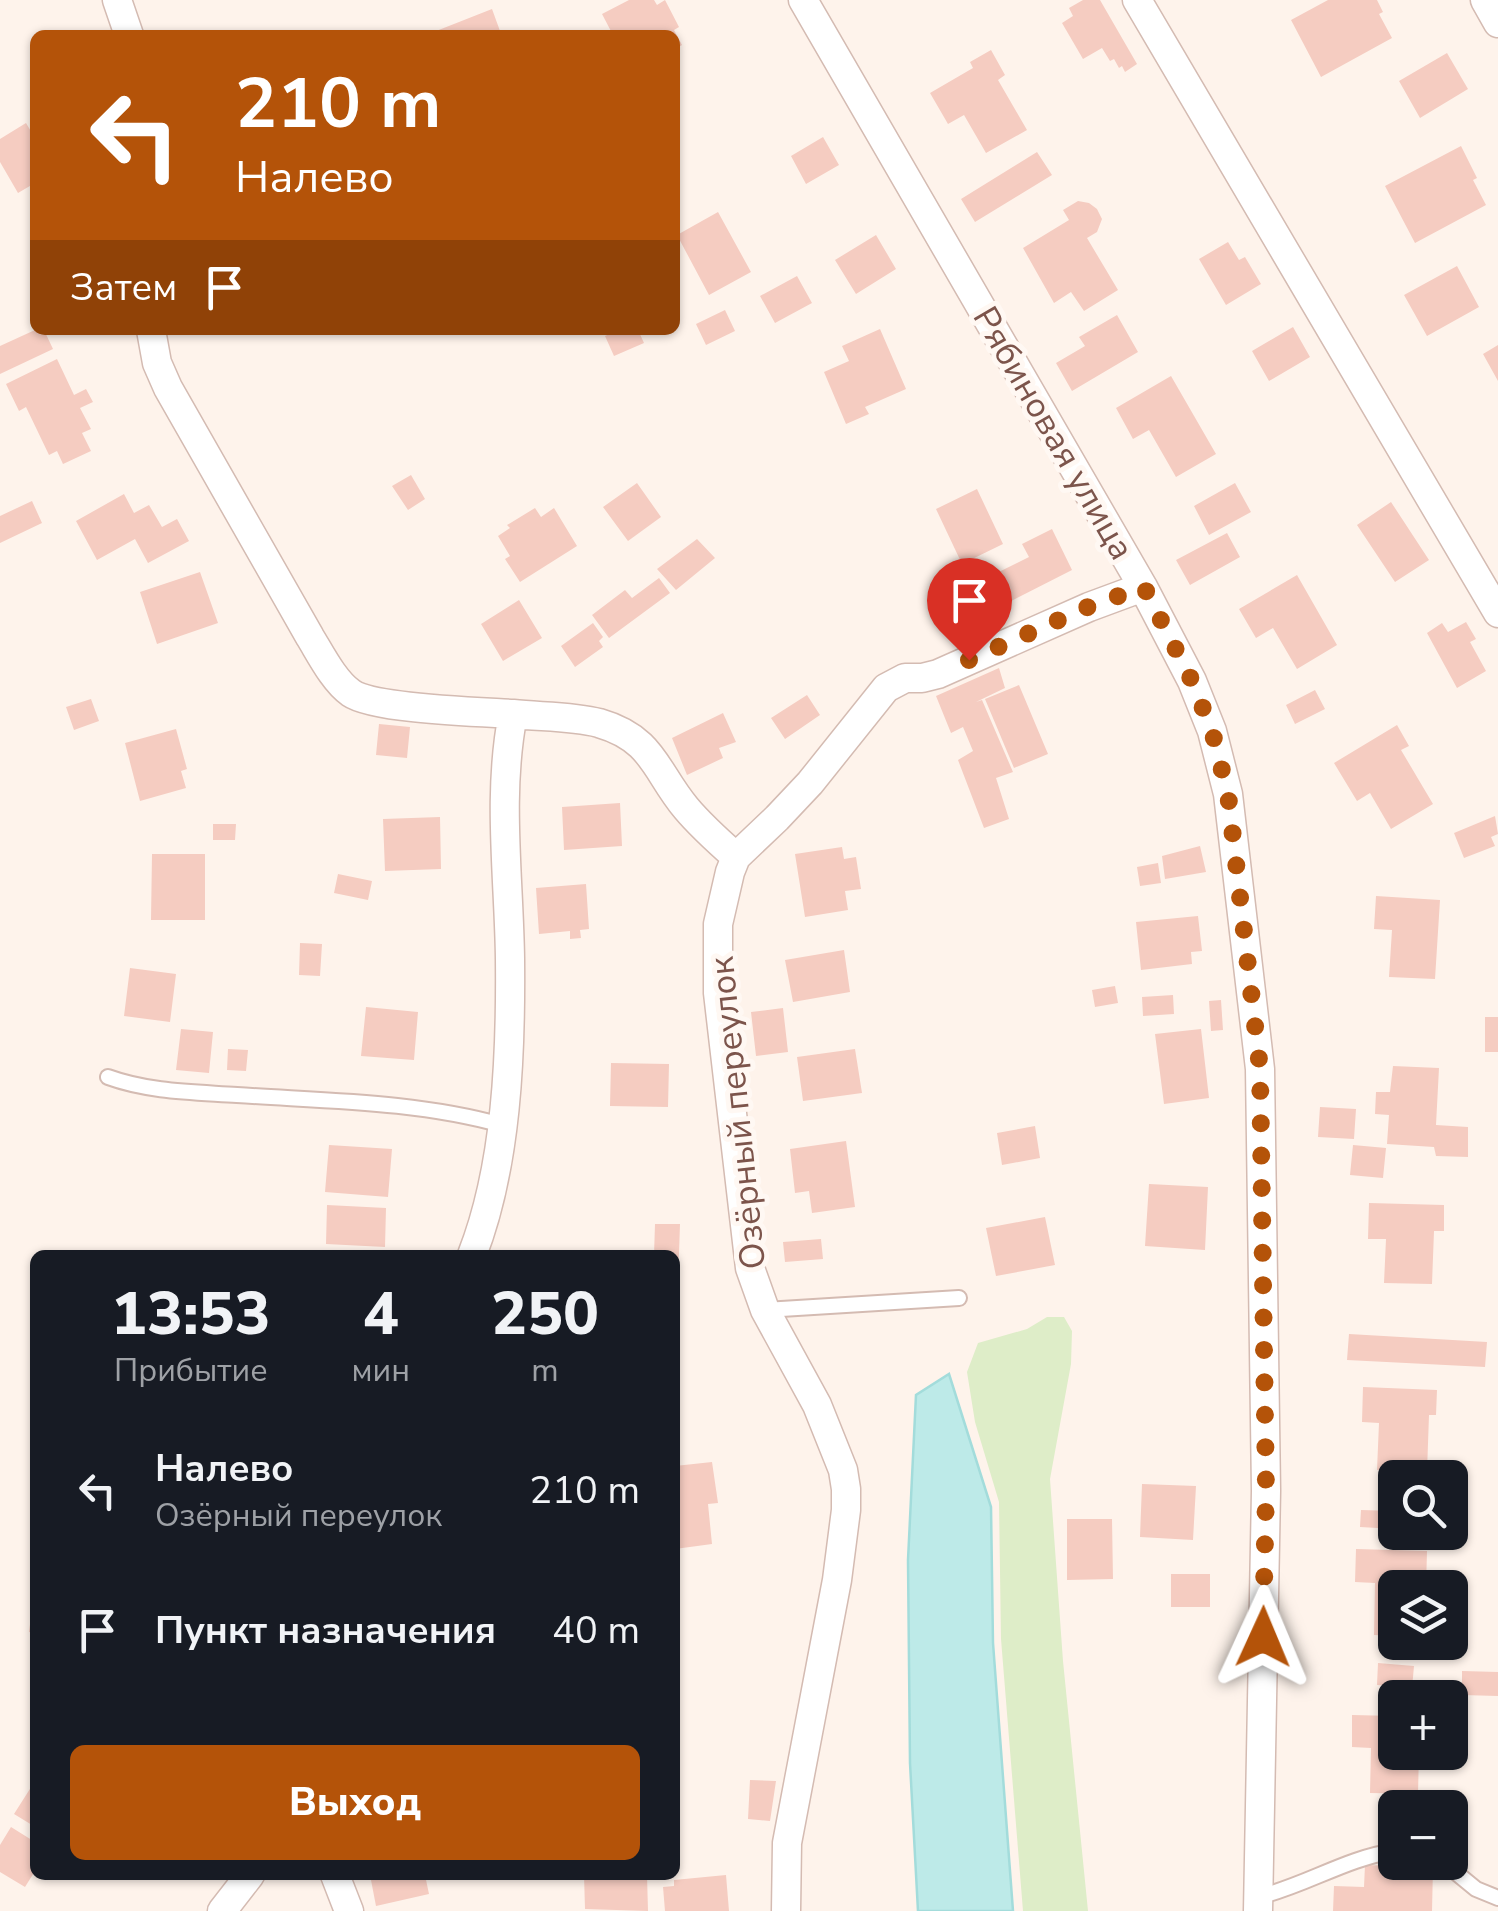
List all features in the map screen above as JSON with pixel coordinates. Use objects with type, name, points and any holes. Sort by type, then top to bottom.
[{"type":"street","points":[[117,0],[127,30]]},
{"type":"street","name":"Рябиновая улица","points":[[803,0],[1144,587],[1192,681],[1212,731],[1228,794],[1260,1068],[1266,1490],[1258,1904]]},
{"type":"street","points":[[1137,0],[1498,613]]},
{"type":"street","points":[[1485,0],[1498,23]]},
{"type":"street","points":[[152,335],[157,363],[168,388],[317,648],[351,693],[397,705],[582,720],[610,727],[629,737],[655,760],[684,806],[736,857]]},
{"type":"street","name":"Озёрный переулок","points":[[786,1911],[788,1842],[837,1580],[846,1489],[818,1405],[765,1310],[750,1268],[718,992],[721,904],[736,857],[810,783],[886,688],[905,678],[938,674],[1090,606],[1144,587]]},
{"type":"street","points":[[474,1250],[486,1213],[502,1125],[510,960],[504,778],[513,714]]},
{"type":"street","points":[[222,1911],[246,1880]]},
{"type":"street","points":[[338,1880],[349,1911]]},
{"type":"lane","points":[[108,1077],[182,1091],[414,1107],[502,1125]]},
{"type":"lane","points":[[765,1310],[959,1298]]},
{"type":"lane","points":[[1258,1904],[1350,1861],[1378,1855]]},
{"type":"lane","points":[[1465,1880],[1498,1898]]},
{"type":"green space","points":[[1047,1317],[1064,1317],[1072,1331],[1071,1364],[1050,1479],[1088,1911],[1023,1911],[1001,1639],[999,1502],[975,1422],[967,1372],[978,1343],[1027,1329]]},
{"type":"water","points":[[949,1374],[991,1507],[993,1643],[1013,1911],[918,1911],[910,1763],[908,1560],[916,1395]]},
{"type":"building","points":[[629,0],[654,0],[657,5],[665,0],[679,27],[610,30],[602,14]]},
{"type":"building","points":[[1083,0],[1100,0],[1137,64],[1125,72],[1114,59],[1110,61],[1102,48],[1083,59],[1062,23],[1073,16],[1069,8]]},
{"type":"building","points":[[1328,0],[1377,0],[1383,12],[1379,14],[1392,38],[1321,77],[1291,20]]},
{"type":"building","points":[[492,9],[500,30],[439,30]]},
{"type":"building","points":[[991,50],[1005,75],[998,80],[1027,130],[986,153],[964,115],[948,124],[930,93],[973,68],[970,62]]},
{"type":"building","points":[[1447,53],[1468,89],[1420,118],[1399,81]]},
{"type":"building","points":[[26,123],[30,130],[30,186],[18,193],[0,162],[0,139]]},
{"type":"building","points":[[823,137],[839,165],[806,184],[791,156]]},
{"type":"building","points":[[1461,146],[1486,205],[1415,243],[1385,186]]},
{"type":"building","points":[[1037,152],[1052,175],[975,222],[961,199]]},
{"type":"building","points":[[1078,201],[1097,209],[1102,219],[1097,232],[1087,238],[1118,290],[1084,311],[1071,292],[1054,303],[1023,248],[1069,220],[1063,210]]},
{"type":"building","points":[[718,212],[751,272],[709,295],[680,241],[680,233]]},
{"type":"building","points":[[876,235],[896,269],[856,294],[835,260]]},
{"type":"building","points":[[1228,242],[1239,260],[1245,257],[1261,284],[1226,305],[1199,259]]},
{"type":"building","points":[[1457,266],[1479,307],[1427,336],[1404,295]]},
{"type":"building","points":[[797,276],[812,303],[775,323],[760,296]]},
{"type":"building","points":[[725,310],[735,331],[706,345],[696,324]]},
{"type":"building","points":[[1117,315],[1138,352],[1072,391],[1056,363],[1085,346],[1079,337]]},
{"type":"building","points":[[1293,327],[1310,357],[1269,381],[1252,351]]},
{"type":"building","points":[[880,329],[906,389],[865,407],[869,414],[846,424],[824,372],[849,361],[842,346]]},
{"type":"building","points":[[30,332],[46,335],[53,349],[0,374],[0,346]]},
{"type":"building","points":[[640,335],[644,343],[614,356],[605,336]]},
{"type":"building","points":[[1498,345],[1498,381],[1483,354]]},
{"type":"building","points":[[57,359],[74,395],[86,389],[93,402],[80,408],[91,429],[82,433],[91,451],[63,464],[57,451],[49,455],[26,407],[19,411],[6,384]]},
{"type":"building","points":[[1171,376],[1216,454],[1176,477],[1149,430],[1133,439],[1116,408]]},
{"type":"building","points":[[411,475],[425,499],[408,510],[392,486]]},
{"type":"building","points":[[637,483],[661,517],[628,541],[603,507]]},
{"type":"building","points":[[1235,483],[1251,512],[1209,535],[1194,506]]},
{"type":"building","points":[[977,489],[1003,544],[962,564],[936,509]]},
{"type":"building","points":[[124,494],[134,513],[149,505],[162,527],[177,519],[189,541],[148,563],[135,539],[97,560],[76,521]]},
{"type":"building","points":[[32,501],[42,523],[0,543],[0,516]]},
{"type":"building","points":[[1391,502],[1429,560],[1395,582],[1357,525]]},
{"type":"building","points":[[535,508],[541,517],[554,508],[577,546],[520,582],[505,559],[510,556],[498,536],[510,528],[507,525]]},
{"type":"building","points":[[1052,529],[1072,570],[964,625],[950,596],[1029,557],[1022,544]]},
{"type":"building","points":[[1227,533],[1240,557],[1190,585],[1176,560]]},
{"type":"building","points":[[697,539],[715,558],[676,590],[657,569]]},
{"type":"building","points":[[200,572],[218,623],[157,644],[140,592]]},
{"type":"building","points":[[1297,575],[1337,645],[1297,669],[1273,628],[1256,638],[1239,609]]},
{"type":"building","points":[[659,578],[670,593],[609,638],[592,615],[625,590],[632,598]]},
{"type":"building","points":[[519,600],[542,638],[503,661],[481,624]]},
{"type":"building","points":[[1466,622],[1476,639],[1470,642],[1486,671],[1457,688],[1427,633],[1442,623],[1448,632]]},
{"type":"building","points":[[593,623],[603,637],[599,641],[603,647],[575,667],[561,646]]},
{"type":"building","points":[[999,668],[1005,688],[976,702],[982,700],[1013,772],[996,778],[1009,819],[984,828],[958,760],[973,751],[963,727],[951,733],[936,696]]},
{"type":"building","points":[[1019,685],[1048,754],[1014,768],[985,699]]},
{"type":"building","points":[[1315,690],[1325,709],[1295,724],[1286,705]]},
{"type":"building","points":[[807,695],[820,715],[785,739],[771,718]]},
{"type":"building","points":[[91,699],[99,721],[74,730],[66,707]]},
{"type":"building","points":[[723,713],[736,742],[719,748],[723,758],[687,775],[672,738]]},
{"type":"building","points":[[379,724],[410,727],[407,758],[376,755]]},
{"type":"building","points":[[1397,725],[1409,746],[1401,750],[1433,804],[1391,829],[1370,793],[1357,801],[1334,763]]},
{"type":"building","points":[[176,729],[187,769],[181,771],[186,788],[140,801],[125,743]]},
{"type":"building","points":[[620,803],[622,846],[564,850],[562,807]]},
{"type":"building","points":[[1495,816],[1498,834],[1491,837],[1495,846],[1464,858],[1454,833]]},
{"type":"building","points":[[440,817],[441,869],[385,871],[383,819]]},
{"type":"building","points":[[213,824],[236,824],[235,840],[213,840]]},
{"type":"building","points":[[1200,846],[1206,872],[1165,879],[1162,856]]},
{"type":"building","points":[[842,847],[844,859],[856,857],[861,889],[845,891],[848,910],[805,917],[795,854]]},
{"type":"building","points":[[152,854],[205,854],[205,920],[151,920]]},
{"type":"building","points":[[1158,863],[1161,883],[1140,886],[1137,867]]},
{"type":"building","points":[[338,874],[372,881],[368,900],[334,893]]},
{"type":"building","points":[[586,884],[589,929],[580,930],[581,938],[570,939],[570,931],[539,934],[536,888]]},
{"type":"building","points":[[1376,896],[1440,900],[1435,979],[1389,977],[1392,930],[1374,929]]},
{"type":"building","points":[[1198,916],[1202,951],[1191,952],[1192,964],[1141,970],[1136,922]]},
{"type":"building","points":[[300,943],[322,944],[320,976],[299,975]]},
{"type":"building","points":[[844,950],[850,992],[793,1002],[785,960]]},
{"type":"building","points":[[130,968],[176,974],[170,1022],[124,1016]]},
{"type":"building","points":[[1115,986],[1118,1003],[1095,1007],[1092,990]]},
{"type":"building","points":[[1173,995],[1174,1014],[1143,1016],[1142,997]]},
{"type":"building","points":[[1221,1000],[1223,1030],[1211,1031],[1209,1001]]},
{"type":"building","points":[[366,1007],[418,1012],[414,1060],[361,1056]]},
{"type":"building","points":[[783,1008],[788,1052],[756,1056],[751,1012]]},
{"type":"building","points":[[1485,1017],[1498,1017],[1498,1052],[1485,1052]]},
{"type":"building","points":[[181,1029],[213,1032],[209,1073],[176,1070]]},
{"type":"building","points":[[1201,1029],[1209,1098],[1164,1104],[1155,1034]]},
{"type":"building","points":[[228,1049],[248,1050],[246,1071],[227,1070]]},
{"type":"building","points":[[855,1049],[862,1093],[803,1101],[797,1057]]},
{"type":"building","points":[[611,1063],[669,1064],[668,1107],[610,1106]]},
{"type":"building","points":[[1393,1066],[1439,1068],[1436,1125],[1468,1127],[1468,1157],[1436,1156],[1434,1147],[1387,1144],[1389,1115],[1375,1114],[1376,1092],[1390,1092]]},
{"type":"building","points":[[1320,1107],[1356,1109],[1354,1139],[1318,1137]]},
{"type":"building","points":[[1035,1126],[1040,1158],[1002,1165],[997,1133]]},
{"type":"building","points":[[846,1141],[855,1207],[812,1213],[809,1191],[795,1193],[790,1149]]},
{"type":"building","points":[[329,1145],[392,1149],[388,1197],[325,1192]]},
{"type":"building","points":[[1353,1145],[1386,1148],[1383,1178],[1350,1175]]},
{"type":"building","points":[[1149,1184],[1208,1187],[1205,1250],[1145,1246]]},
{"type":"building","points":[[1369,1203],[1444,1205],[1444,1231],[1434,1231],[1432,1284],[1384,1283],[1386,1239],[1368,1239]]},
{"type":"building","points":[[327,1205],[386,1208],[385,1247],[326,1244]]},
{"type":"building","points":[[1045,1217],[1055,1265],[996,1276],[986,1228]]},
{"type":"building","points":[[655,1224],[680,1224],[679,1250],[654,1250]]},
{"type":"building","points":[[821,1239],[823,1259],[785,1262],[783,1242]]},
{"type":"building","points":[[1349,1334],[1487,1342],[1485,1367],[1347,1360]]},
{"type":"building","points":[[1363,1387],[1437,1390],[1436,1415],[1429,1415],[1427,1460],[1378,1460],[1377,1470],[1379,1423],[1362,1422]]},
{"type":"building","points":[[712,1462],[718,1503],[708,1504],[712,1544],[680,1548],[680,1465]]},
{"type":"building","points":[[1142,1484],[1196,1486],[1193,1540],[1140,1537]]},
{"type":"building","points":[[1361,1510],[1378,1510],[1378,1528],[1360,1527]]},
{"type":"building","points":[[1067,1519],[1112,1519],[1113,1579],[1067,1580]]},
{"type":"building","points":[[1356,1549],[1427,1551],[1426,1570],[1378,1570],[1378,1635],[1374,1635],[1375,1583],[1355,1582]]},
{"type":"building","points":[[1171,1574],[1210,1574],[1210,1607],[1171,1607]]},
{"type":"building","points":[[1378,1663],[1414,1666],[1413,1680],[1378,1680],[1377,1685]]},
{"type":"building","points":[[1462,1671],[1498,1672],[1498,1696],[1468,1695],[1468,1680],[1462,1680]]},
{"type":"building","points":[[1352,1715],[1378,1716],[1378,1770],[1419,1770],[1418,1790],[1370,1793],[1371,1748],[1352,1747]]},
{"type":"building","points":[[750,1780],[776,1781],[770,1821],[748,1819]]},
{"type":"building","points":[[30,1789],[30,1824],[14,1814]]},
{"type":"building","points":[[11,1827],[30,1839],[30,1879],[25,1887],[0,1872],[0,1845]]},
{"type":"building","points":[[1365,1865],[1378,1865],[1378,1880],[1433,1880],[1432,1911],[1333,1911],[1334,1886],[1364,1887]]},
{"type":"building","points":[[726,1875],[729,1911],[665,1911],[663,1887],[674,1886],[674,1880]]},
{"type":"building","points":[[371,1880],[426,1880],[429,1894],[376,1906]]},
{"type":"building","points":[[584,1880],[647,1880],[648,1911],[585,1909]]},
{"type":"route","points":[[969,660],[1090,606],[1144,587],[1192,681],[1212,731],[1228,794],[1260,1068],[1266,1490],[1263,1637]]}]
